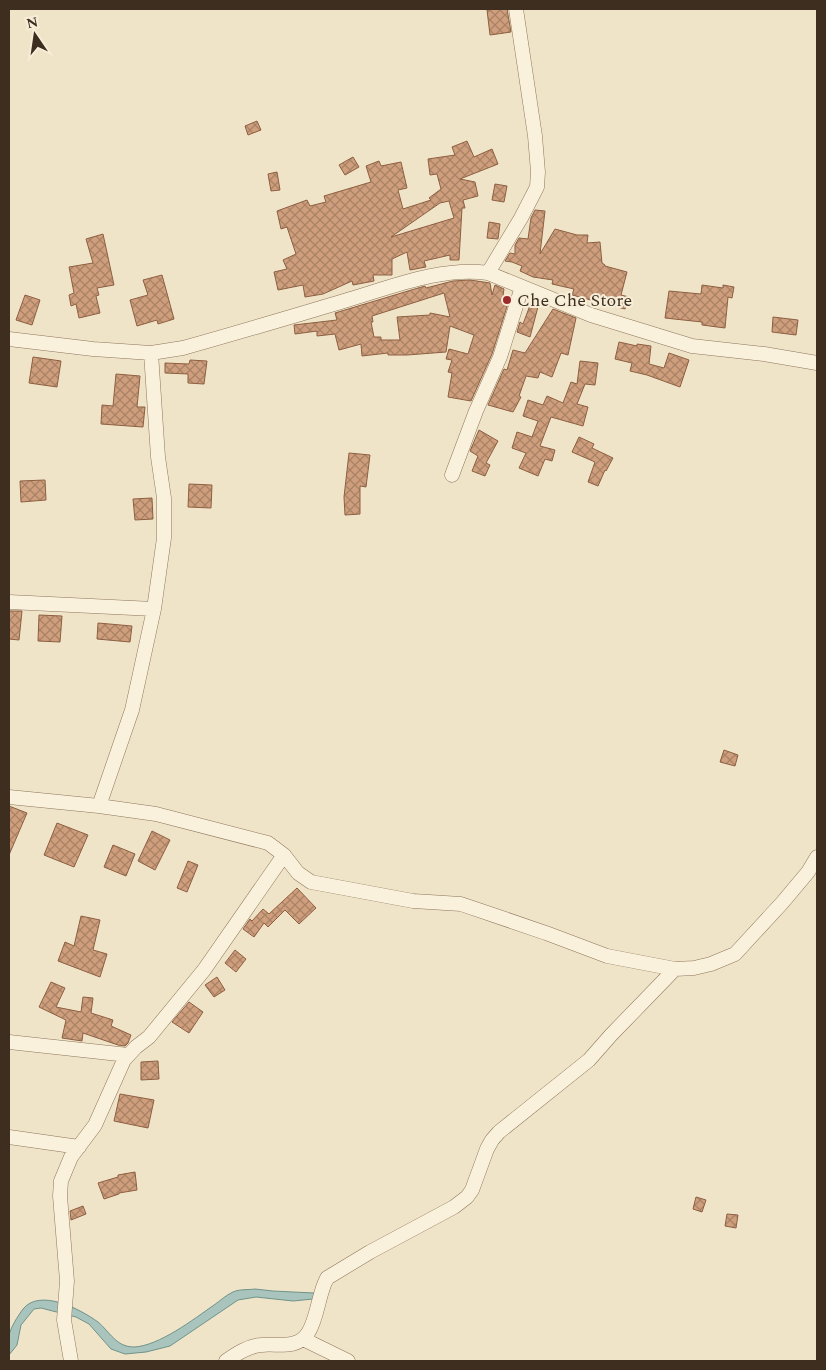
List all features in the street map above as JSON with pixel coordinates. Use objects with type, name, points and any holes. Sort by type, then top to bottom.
[{"type":"street","points":[[488,273],[525,212],[537,187],[538,172],[535,136],[516,9]]},
{"type":"street","points":[[9,339],[92,349],[151,352],[183,348],[410,282],[453,272],[474,271],[488,273],[591,315],[692,346],[764,354],[817,363]]},
{"type":"street","points":[[452,475],[476,411],[500,357],[522,287]]},
{"type":"street","points":[[99,806],[132,710],[154,609],[164,538],[164,498],[158,457],[151,352]]},
{"type":"street","points":[[9,602],[154,609]]},
{"type":"street","points":[[9,797],[156,814],[246,836],[268,843],[284,855],[298,873],[311,882],[413,901],[461,904],[606,956],[675,968],[694,968],[711,964],[734,954],[782,903],[808,872],[817,857]]},
{"type":"street","points":[[71,1361],[64,1320],[67,1281],[60,1196],[61,1181],[71,1158],[95,1125],[128,1055],[149,1037],[204,970],[284,855]]},
{"type":"street","points":[[226,1361],[245,1349],[260,1344],[289,1345],[298,1342],[312,1325],[327,1278],[370,1252],[454,1207],[467,1197],[472,1190],[487,1149],[499,1132],[589,1060],[675,968]]},
{"type":"street","points":[[9,1042],[128,1055]]},
{"type":"street","points":[[9,1136],[79,1146]]},
{"type":"street","points":[[303,1338],[348,1361]]},
{"type":"water","points":[[255,1289],[314,1293],[313,1299],[293,1301],[256,1297],[238,1300],[170,1346],[146,1352],[125,1354],[111,1349],[89,1324],[76,1317],[41,1308],[34,1309],[21,1325],[17,1345],[9,1355],[11,1329],[23,1309],[30,1303],[39,1300],[49,1300],[71,1307],[98,1322],[118,1342],[134,1347],[165,1337],[233,1292]]},
{"type":"building","points":[[507,9],[511,32],[490,35],[487,10]]},
{"type":"building","points":[[257,121],[261,130],[248,135],[245,126]]},
{"type":"building","points":[[467,141],[474,157],[492,149],[498,164],[460,179],[475,182],[478,196],[463,200],[465,208],[462,208],[459,260],[450,260],[450,255],[424,261],[426,267],[410,270],[407,252],[392,259],[392,275],[373,275],[374,281],[353,285],[352,281],[323,294],[305,297],[303,285],[278,290],[274,272],[287,269],[283,260],[296,254],[287,227],[281,229],[277,211],[307,200],[310,206],[326,202],[324,196],[371,182],[366,166],[379,161],[381,166],[401,162],[407,188],[398,190],[403,209],[431,200],[429,198],[441,189],[437,174],[430,175],[428,159],[455,155],[452,147]],"holes":[[[449,201],[454,218],[391,237],[440,203]]]},
{"type":"building","points":[[353,157],[359,167],[345,175],[339,165]]},
{"type":"building","points":[[277,172],[280,190],[271,191],[268,174]]},
{"type":"building","points":[[495,184],[507,186],[504,202],[492,200]]},
{"type":"building","points":[[535,210],[545,211],[540,254],[555,229],[577,235],[588,235],[587,243],[600,242],[602,263],[605,266],[627,272],[621,295],[629,297],[625,309],[572,295],[574,289],[552,284],[553,280],[533,277],[520,271],[522,266],[505,261],[510,253],[515,254],[515,245],[519,238],[528,239],[531,218]]},
{"type":"building","points":[[489,222],[500,224],[498,239],[487,238]]},
{"type":"building","points":[[103,234],[114,285],[97,288],[99,295],[96,296],[100,313],[79,318],[76,304],[71,306],[69,295],[74,293],[69,267],[93,263],[86,239]]},
{"type":"building","points":[[162,275],[174,319],[158,324],[157,320],[137,326],[130,300],[148,295],[143,280]]},
{"type":"building","points":[[470,280],[490,283],[492,295],[495,285],[504,289],[503,295],[510,297],[492,354],[471,401],[448,397],[452,373],[448,372],[452,360],[446,359],[449,349],[468,354],[474,335],[450,326],[446,352],[407,355],[388,355],[388,353],[362,356],[361,344],[339,350],[335,334],[317,336],[317,331],[295,334],[294,325],[337,320],[335,313],[425,286],[426,288],[453,281]],"holes":[[[444,293],[450,317],[430,313],[430,315],[397,317],[400,340],[381,340],[381,337],[374,337],[371,322],[373,322],[372,316]]]},
{"type":"building","points":[[702,285],[723,288],[723,285],[734,287],[732,298],[728,297],[725,328],[702,325],[702,322],[665,318],[669,291],[701,294]]},
{"type":"building","points":[[25,295],[40,300],[32,325],[16,320]]},
{"type":"building","points":[[532,300],[539,303],[530,337],[517,332],[520,322],[523,324]]},
{"type":"building","points":[[553,309],[576,318],[568,355],[561,353],[552,377],[540,372],[538,378],[526,376],[519,396],[521,397],[513,412],[488,405],[504,369],[507,370],[513,350],[525,353]]},
{"type":"building","points":[[773,317],[798,320],[796,335],[772,332]]},
{"type":"building","points":[[619,342],[637,346],[637,344],[651,346],[649,364],[664,368],[669,353],[689,360],[680,387],[630,371],[632,363],[615,359]]},
{"type":"building","points":[[33,357],[61,361],[57,387],[29,383]]},
{"type":"building","points":[[190,360],[207,361],[204,384],[188,383],[188,374],[165,373],[165,363],[189,364]]},
{"type":"building","points":[[580,361],[598,363],[595,385],[585,384],[577,404],[588,407],[583,426],[551,417],[540,446],[555,450],[552,461],[545,459],[538,476],[519,468],[526,453],[512,448],[517,432],[532,437],[538,421],[523,416],[528,400],[543,405],[547,396],[563,403],[571,382],[577,384]]},
{"type":"building","points":[[116,374],[140,376],[137,407],[145,407],[143,427],[101,424],[102,405],[113,406]]},
{"type":"building","points":[[479,430],[498,441],[486,463],[490,465],[485,476],[472,471],[478,456],[470,451]]},
{"type":"building","points":[[579,437],[594,444],[592,448],[613,458],[598,486],[588,482],[595,462],[572,452]]},
{"type":"building","points":[[349,453],[370,455],[366,487],[360,486],[360,514],[345,515],[344,497]]},
{"type":"building","points":[[45,480],[46,500],[21,502],[20,481]]},
{"type":"building","points":[[189,484],[212,485],[211,508],[188,507]]},
{"type":"building","points":[[152,498],[153,519],[135,520],[133,499]]},
{"type":"building","points":[[9,611],[22,611],[19,640],[9,639]]},
{"type":"building","points":[[39,615],[62,616],[60,642],[38,641]]},
{"type":"building","points":[[98,623],[132,626],[130,642],[97,639]]},
{"type":"building","points":[[724,750],[738,755],[735,766],[720,762]]},
{"type":"building","points":[[9,806],[27,813],[9,855]]},
{"type":"building","points":[[57,823],[88,835],[74,867],[44,855]]},
{"type":"building","points":[[152,831],[170,840],[155,870],[138,861]]},
{"type":"building","points":[[113,845],[135,854],[126,876],[104,867]]},
{"type":"building","points":[[188,861],[198,865],[187,892],[177,888]]},
{"type":"building","points":[[297,888],[316,908],[299,924],[285,910],[268,927],[264,923],[254,937],[243,929],[250,919],[252,921],[263,909],[269,914]]},
{"type":"building","points":[[81,916],[100,920],[93,950],[107,954],[100,977],[58,961],[65,942],[74,946]]},
{"type":"building","points":[[235,950],[246,959],[236,972],[225,963]]},
{"type":"building","points":[[217,977],[225,990],[214,997],[205,985]]},
{"type":"building","points":[[51,982],[65,988],[56,1007],[81,1012],[83,997],[93,998],[91,1013],[113,1020],[111,1026],[131,1035],[128,1043],[125,1046],[118,1045],[83,1033],[82,1041],[62,1038],[66,1020],[39,1007]]},
{"type":"building","points":[[189,1002],[203,1012],[189,1033],[172,1022]]},
{"type":"building","points":[[158,1061],[159,1079],[141,1080],[141,1062]]},
{"type":"building","points":[[120,1094],[154,1100],[148,1128],[114,1121]]},
{"type":"building","points":[[135,1172],[137,1190],[119,1193],[104,1199],[98,1183],[118,1177],[118,1175]]},
{"type":"building","points":[[696,1197],[706,1200],[702,1212],[693,1209]]},
{"type":"building","points":[[83,1206],[86,1214],[71,1220],[70,1211]]},
{"type":"building","points":[[727,1214],[738,1215],[736,1228],[725,1226]]},
{"type":"place","name":"Che Che Store","points":[[507,300]]}]
